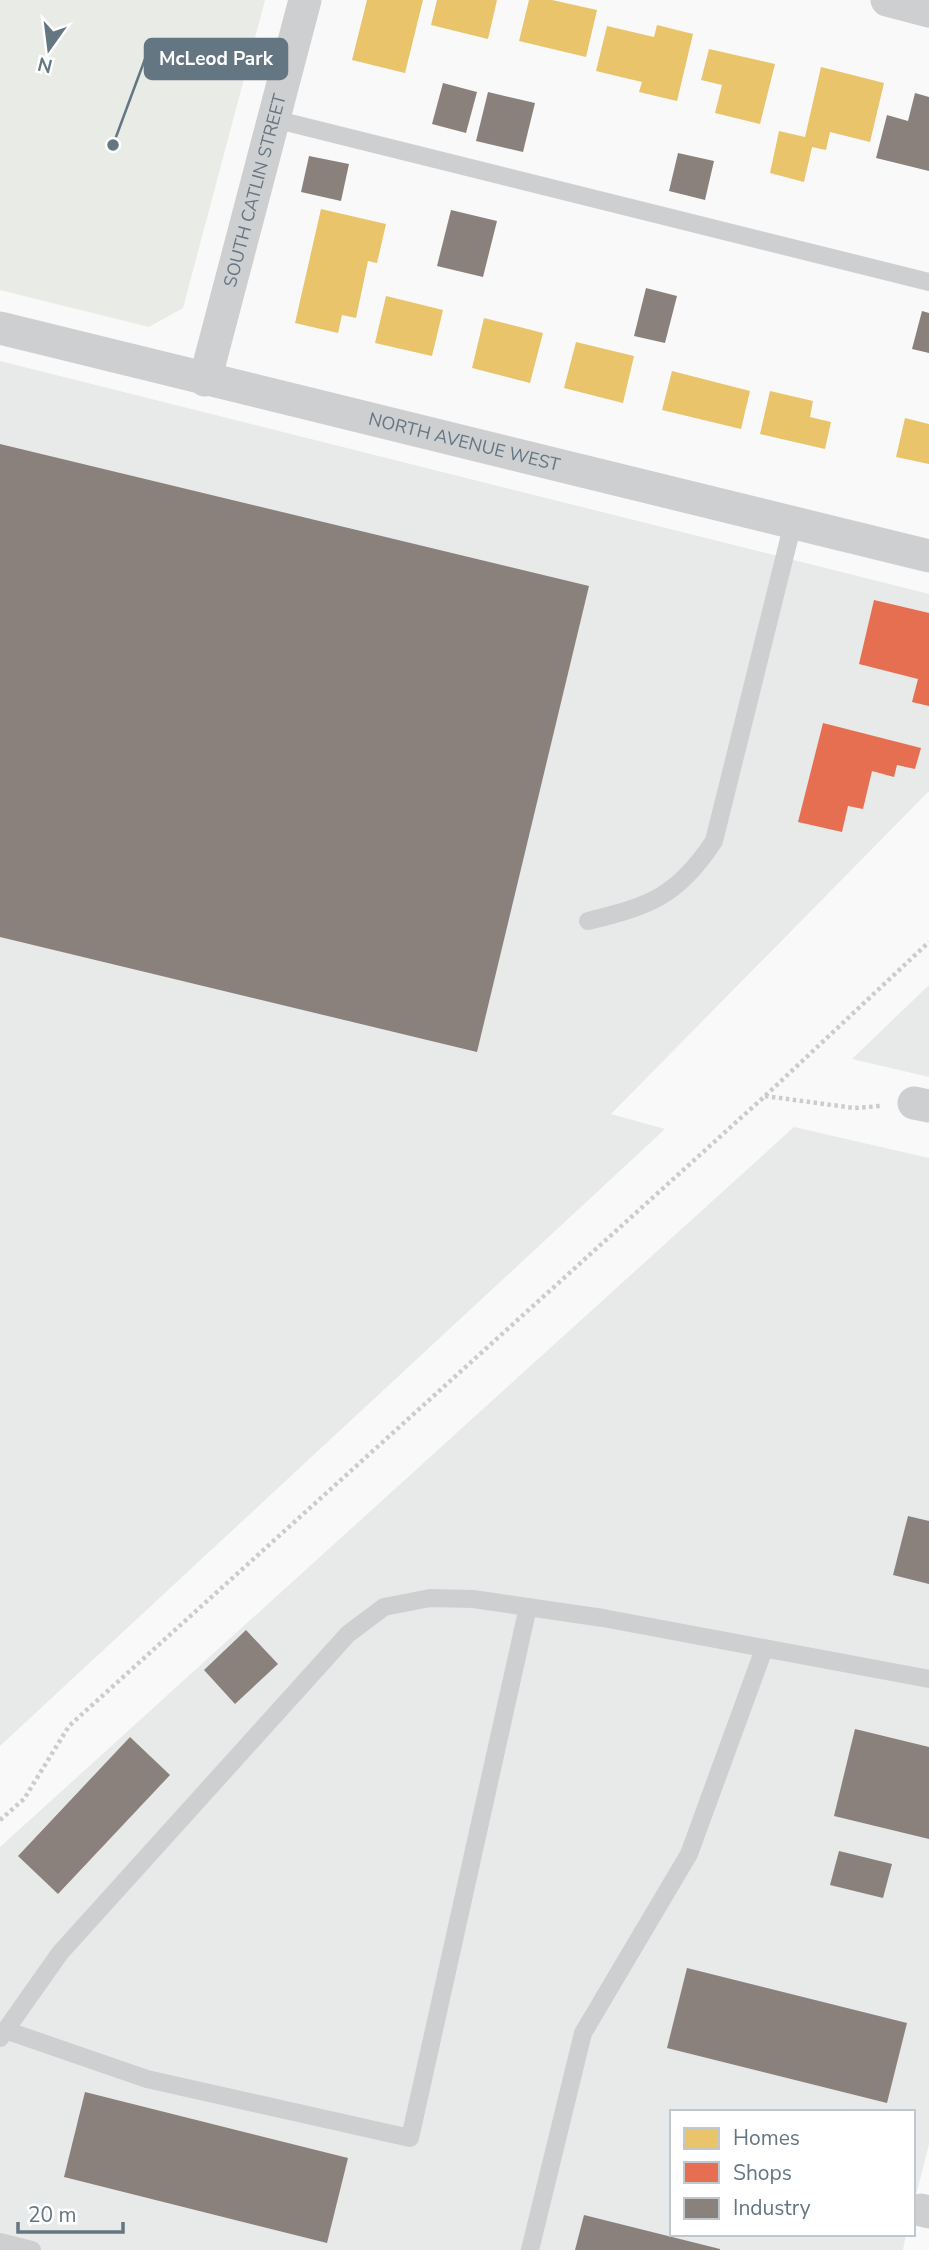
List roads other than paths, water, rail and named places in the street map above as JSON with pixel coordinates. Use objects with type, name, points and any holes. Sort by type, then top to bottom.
[{"type":"street","name":"SOUTH CATLIN STREET","points":[[205,380],[305,0]]},
{"type":"street","points":[[887,0],[929,11]]},
{"type":"street","name":"NORTH AVENUE WEST","points":[[0,328],[929,556]]},
{"type":"lane","points":[[274,119],[929,282]]},
{"type":"lane","points":[[588,921],[632,910],[665,894],[694,872],[714,841],[793,523]]},
{"type":"lane","points":[[528,1607],[410,2138],[147,2079],[2,2034],[60,1953],[348,1634],[384,1607],[430,1598],[473,1599],[528,1607],[764,1648],[929,1679]]},
{"type":"lane","points":[[530,2250],[583,2033],[689,1854],[764,1648]]},
{"type":"lane","points":[[0,2242],[32,2250]]},
{"type":"place","name":"McLeod Park","points":[[113,145]]}]
